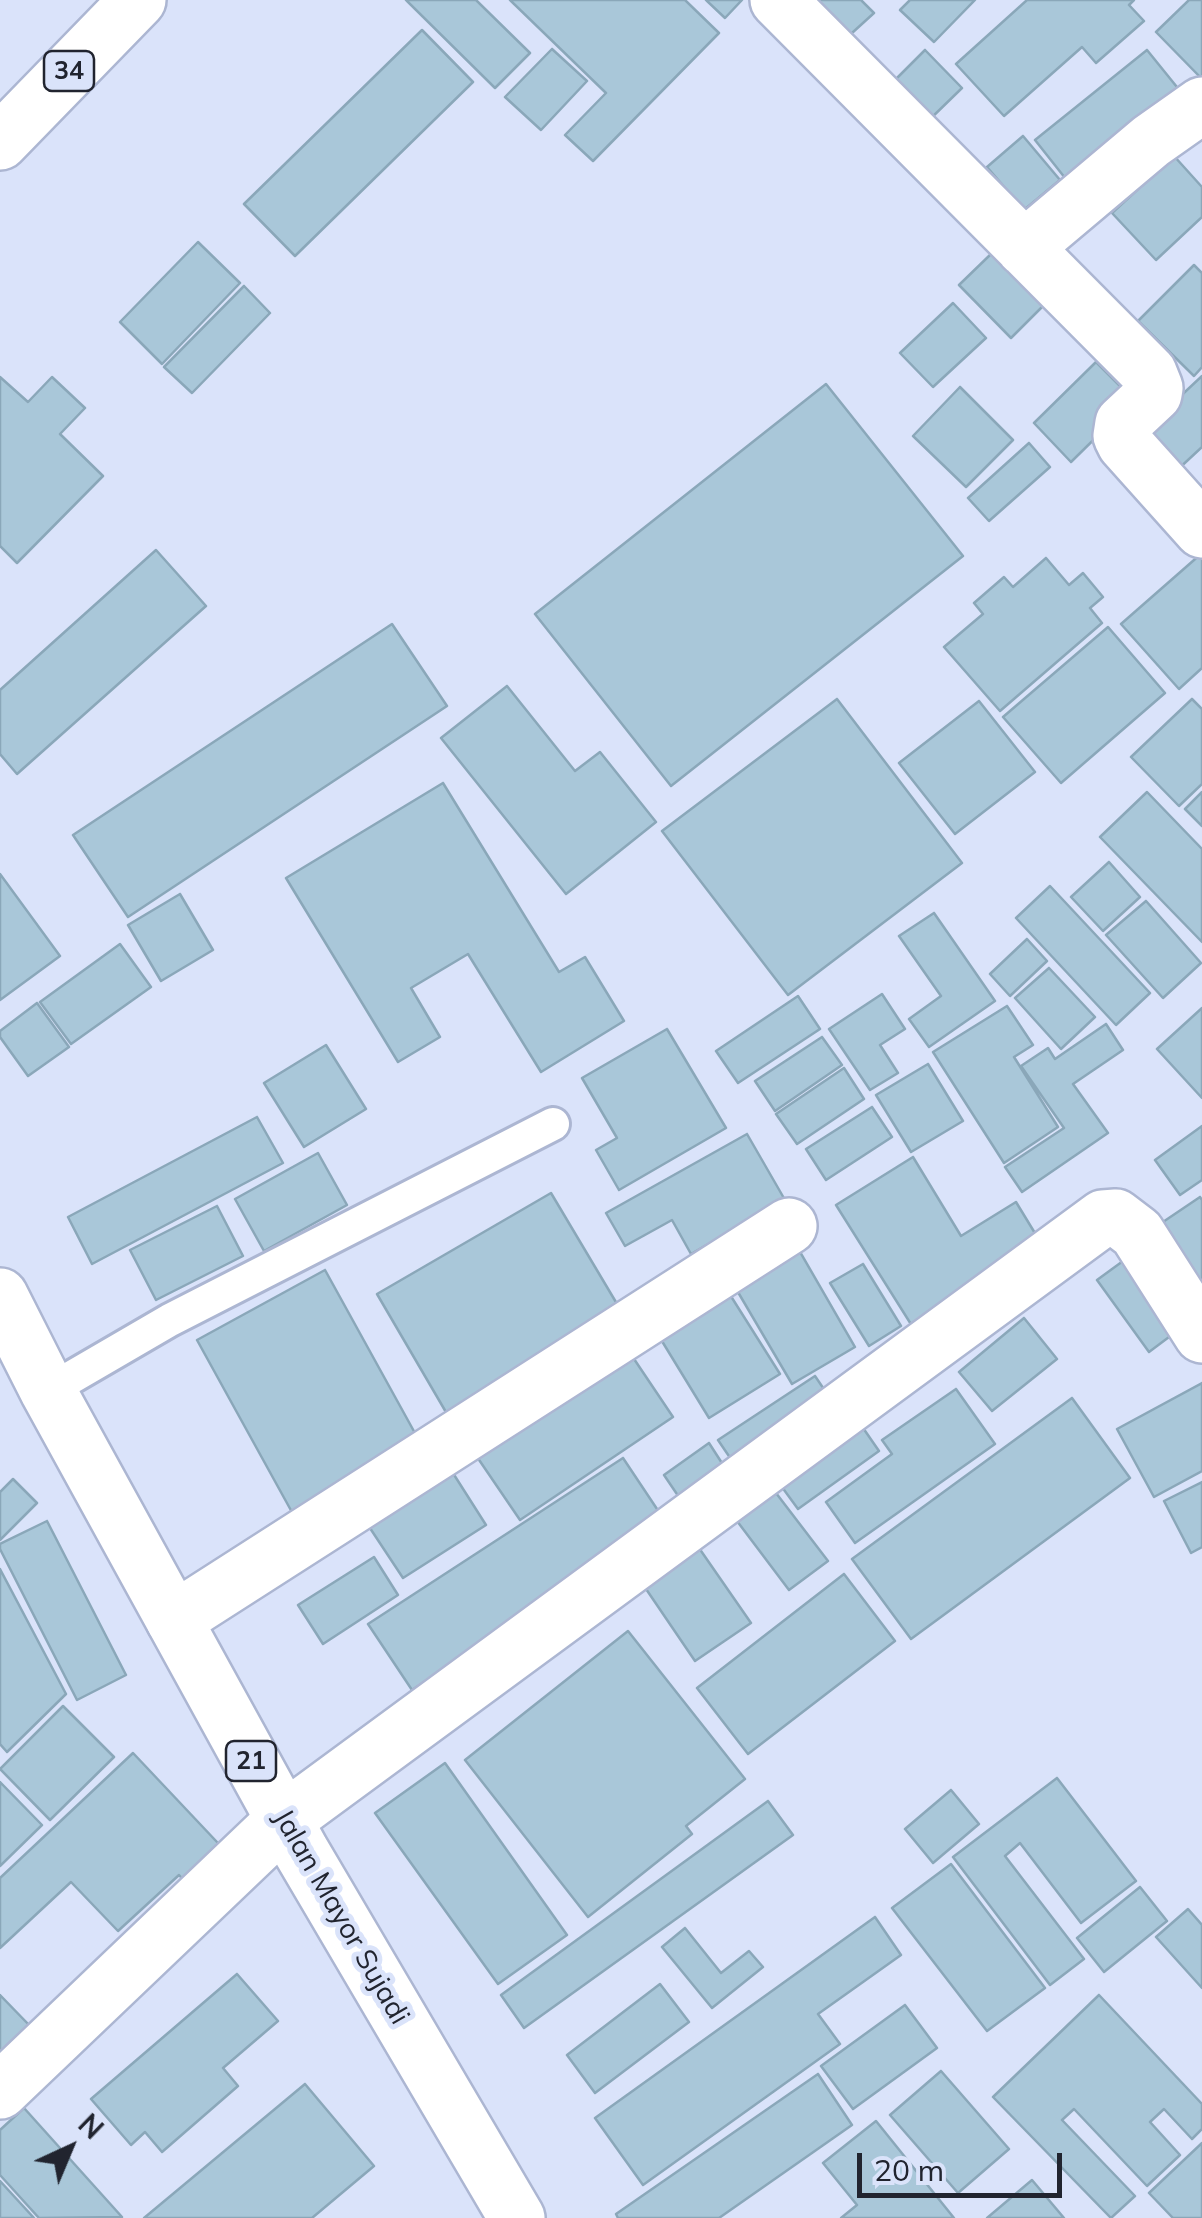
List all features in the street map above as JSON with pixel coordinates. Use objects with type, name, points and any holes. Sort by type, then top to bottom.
[{"type":"main road","name":"34","points":[[0,142],[138,0]]},
{"type":"main road","points":[[778,0],[1149,374],[1154,394],[1123,423],[1122,436],[1202,530]]},
{"type":"main road","points":[[1024,248],[1150,141],[1202,105]]},
{"type":"main road","points":[[0,2092],[284,1820],[1103,1218],[1116,1218],[1137,1233],[1202,1335]]},
{"type":"main road","points":[[174,1620],[789,1226]]},
{"type":"main road","name":"Jalan Mayor Sujadi","points":[[0,1296],[48,1391],[284,1820],[517,2218]]},
{"type":"lane","points":[[48,1391],[170,1320],[554,1124]]},
{"type":"building","points":[[406,0],[476,0],[530,53],[495,88]]},
{"type":"building","points":[[510,0],[685,0],[719,33],[593,161],[565,135],[606,93]]},
{"type":"building","points":[[706,0],[742,0],[725,18]]},
{"type":"building","points":[[800,0],[861,0],[874,13],[841,43]]},
{"type":"building","points":[[910,0],[975,0],[934,42],[900,10]]},
{"type":"building","points":[[1027,0],[1134,0],[1129,5],[1144,21],[1096,63],[1082,47],[1004,116],[956,64]]},
{"type":"building","points":[[1189,0],[1202,0],[1202,79],[1156,32]]},
{"type":"building","points":[[422,30],[473,82],[295,256],[244,204]]},
{"type":"building","points":[[552,49],[587,81],[541,130],[505,97]]},
{"type":"building","points":[[925,50],[962,88],[925,124],[888,87]]},
{"type":"building","points":[[1147,50],[1185,97],[1073,188],[1035,140]]},
{"type":"building","points":[[1023,136],[1060,180],[1024,210],[987,167]]},
{"type":"building","points":[[1174,156],[1202,187],[1202,217],[1156,260],[1112,213]]},
{"type":"building","points":[[198,242],[240,283],[162,364],[120,322]]},
{"type":"building","points":[[991,254],[1043,306],[1011,338],[959,285]]},
{"type":"building","points":[[1194,265],[1202,273],[1202,367],[1194,376],[1138,321]]},
{"type":"building","points":[[244,286],[270,313],[192,393],[164,367]]},
{"type":"building","points":[[953,303],[986,338],[933,387],[900,353]]},
{"type":"building","points":[[1096,362],[1134,400],[1071,462],[1034,423]]},
{"type":"building","points":[[1202,376],[1202,447],[1174,473],[1138,436]]},
{"type":"building","points":[[0,377],[28,402],[52,377],[85,408],[60,434],[103,476],[17,563],[0,546]]},
{"type":"building","points":[[826,384],[963,556],[671,786],[535,614]]},
{"type":"building","points":[[960,387],[1013,440],[966,487],[913,436]]},
{"type":"building","points":[[1029,443],[1050,467],[989,521],[968,498]]},
{"type":"building","points":[[156,550],[206,606],[17,774],[0,754],[0,690]]},
{"type":"building","points":[[1202,553],[1202,668],[1179,689],[1121,624]]},
{"type":"building","points":[[1046,558],[1069,585],[1083,573],[1103,597],[1090,608],[1102,623],[1000,711],[944,647],[983,614],[974,603],[1004,577],[1013,587]]},
{"type":"building","points":[[392,624],[447,706],[128,917],[73,835]]},
{"type":"building","points":[[1108,627],[1165,693],[1061,783],[1003,717]]},
{"type":"building","points":[[507,686],[575,771],[600,752],[656,822],[566,894],[441,738]]},
{"type":"building","points":[[837,699],[962,863],[788,995],[662,831]]},
{"type":"building","points":[[1192,699],[1202,709],[1202,784],[1179,806],[1131,757]]},
{"type":"building","points":[[979,701],[1035,772],[955,834],[899,763]]},
{"type":"building","points":[[443,783],[559,972],[585,957],[624,1021],[541,1072],[468,954],[411,988],[440,1037],[398,1062],[286,878]]},
{"type":"building","points":[[1147,792],[1202,849],[1202,942],[1100,837]]},
{"type":"building","points":[[1202,792],[1202,826],[1185,809]]},
{"type":"building","points":[[1109,862],[1140,897],[1103,931],[1071,897]]},
{"type":"building","points":[[0,874],[60,956],[0,1000]]},
{"type":"building","points":[[1050,886],[1150,993],[1116,1025],[1016,918]]},
{"type":"building","points":[[180,894],[213,950],[161,981],[128,925]]},
{"type":"building","points":[[1146,901],[1201,963],[1163,998],[1106,935]]},
{"type":"building","points":[[934,913],[995,1001],[929,1047],[909,1019],[941,996],[899,936]]},
{"type":"building","points":[[1027,939],[1047,961],[1010,996],[990,974]]},
{"type":"building","points":[[120,944],[151,987],[71,1044],[40,1002]]},
{"type":"building","points":[[1049,968],[1095,1017],[1061,1049],[1015,998]]},
{"type":"building","points":[[882,994],[905,1029],[880,1045],[898,1073],[870,1090],[829,1029]]},
{"type":"building","points":[[798,996],[820,1029],[738,1083],[716,1051]]},
{"type":"building","points":[[37,1003],[69,1047],[28,1076],[0,1037],[0,1031]]},
{"type":"building","points":[[1007,1006],[1033,1045],[1014,1057],[1058,1127],[1004,1163],[933,1052]]},
{"type":"building","points":[[1202,1008],[1202,1098],[1157,1049]]},
{"type":"building","points":[[1106,1024],[1123,1050],[1073,1084],[1108,1133],[1022,1192],[1005,1167],[1064,1128],[1021,1066],[1048,1048],[1055,1059]]},
{"type":"building","points":[[667,1029],[726,1128],[619,1190],[596,1150],[617,1138],[582,1078]]},
{"type":"building","points":[[822,1037],[842,1065],[775,1111],[755,1081]]},
{"type":"building","points":[[326,1045],[366,1109],[304,1147],[264,1083]]},
{"type":"building","points":[[928,1064],[963,1121],[911,1152],[876,1095]]},
{"type":"building","points":[[844,1068],[864,1099],[797,1144],[776,1114]]},
{"type":"building","points":[[872,1107],[892,1137],[826,1180],[806,1149]]},
{"type":"building","points":[[257,1117],[283,1163],[92,1264],[68,1217]]},
{"type":"building","points":[[1202,1126],[1202,1180],[1180,1195],[1155,1160]]},
{"type":"building","points":[[747,1134],[785,1200],[691,1254],[672,1220],[625,1246],[606,1213]]},
{"type":"building","points":[[318,1153],[347,1205],[264,1251],[235,1199]]},
{"type":"building","points":[[913,1157],[961,1236],[1016,1202],[1044,1248],[914,1329],[836,1205]]},
{"type":"building","points":[[551,1193],[626,1319],[450,1419],[377,1294]]},
{"type":"building","points":[[1200,1197],[1202,1200],[1202,1292],[1157,1226]]},
{"type":"building","points":[[217,1206],[243,1256],[156,1300],[130,1250]]},
{"type":"building","points":[[799,1250],[855,1347],[792,1384],[735,1287]]},
{"type":"building","points":[[1134,1253],[1185,1325],[1149,1352],[1097,1280]]},
{"type":"building","points":[[863,1264],[901,1326],[869,1346],[830,1283]]},
{"type":"building","points":[[325,1270],[421,1444],[293,1514],[197,1340]]},
{"type":"building","points":[[727,1290],[780,1374],[709,1418],[657,1333]]},
{"type":"building","points":[[1024,1318],[1057,1359],[992,1411],[959,1372]]},
{"type":"building","points":[[626,1347],[673,1417],[520,1520],[473,1451]]},
{"type":"building","points":[[815,1376],[834,1404],[737,1468],[718,1440]]},
{"type":"building","points":[[1202,1383],[1202,1471],[1154,1497],[1117,1429]]},
{"type":"building","points":[[956,1389],[995,1444],[855,1543],[826,1502],[892,1454],[882,1440]]},
{"type":"building","points":[[1072,1398],[1130,1478],[911,1639],[852,1559]]},
{"type":"building","points":[[861,1425],[879,1451],[798,1509],[779,1483]]},
{"type":"building","points":[[709,1443],[729,1474],[685,1506],[664,1475]]},
{"type":"building","points":[[623,1458],[667,1524],[412,1690],[368,1624]]},
{"type":"building","points":[[444,1459],[486,1525],[403,1578],[360,1513]]},
{"type":"building","points":[[13,1479],[37,1503],[0,1540],[0,1492]]},
{"type":"building","points":[[1202,1482],[1202,1547],[1191,1553],[1164,1501]]},
{"type":"building","points":[[776,1493],[828,1561],[789,1590],[737,1521]]},
{"type":"building","points":[[47,1521],[126,1675],[77,1700],[0,1549],[0,1544]]},
{"type":"building","points":[[699,1548],[751,1623],[695,1661],[644,1586]]},
{"type":"building","points":[[374,1557],[398,1595],[323,1644],[298,1605]]},
{"type":"building","points":[[0,1569],[66,1694],[7,1752],[0,1744]]},
{"type":"building","points":[[844,1574],[895,1641],[748,1754],[697,1688]]},
{"type":"building","points":[[628,1631],[745,1779],[686,1826],[692,1834],[588,1917],[465,1760]]},
{"type":"building","points":[[63,1706],[114,1757],[50,1820],[0,1769]]},
{"type":"building","points":[[133,1753],[233,1859],[196,1894],[179,1875],[118,1931],[71,1882],[0,1948],[0,1878]]},
{"type":"building","points":[[445,1763],[567,1935],[498,1984],[375,1813]]},
{"type":"building","points":[[1057,1778],[1136,1881],[1081,1923],[1020,1843],[1005,1856],[1084,1959],[1050,1985],[953,1857]]},
{"type":"building","points":[[0,1782],[42,1825],[0,1866]]},
{"type":"building","points":[[951,1790],[979,1824],[933,1863],[905,1829]]},
{"type":"building","points":[[768,1801],[793,1835],[524,2028],[501,1995]]},
{"type":"building","points":[[951,1864],[1045,1988],[987,2031],[892,1908]]},
{"type":"building","points":[[1140,1887],[1167,1921],[1104,1972],[1077,1938]]},
{"type":"building","points":[[1188,1909],[1202,1925],[1202,1988],[1156,1937]]},
{"type":"building","points":[[875,1917],[901,1955],[818,2014],[840,2044],[643,2185],[595,2118]]},
{"type":"building","points":[[685,1928],[721,1973],[749,1951],[763,1967],[712,2008],[662,1947]]},
{"type":"building","points":[[237,1974],[278,2021],[223,2068],[238,2086],[162,2152],[145,2132],[131,2145],[91,2099]]},
{"type":"building","points":[[660,1984],[689,2022],[595,2093],[567,2055]]},
{"type":"building","points":[[0,1995],[31,2027],[0,2057]]},
{"type":"building","points":[[1099,1995],[1202,2104],[1202,2129],[1192,2139],[1164,2109],[1150,2122],[1180,2155],[1147,2186],[1074,2109],[1062,2120],[1135,2196],[1111,2218],[993,2097]]},
{"type":"building","points":[[905,2005],[937,2048],[853,2109],[821,2066]]},
{"type":"building","points":[[941,2071],[1009,2149],[958,2193],[890,2115]]},
{"type":"building","points":[[818,2074],[852,2125],[719,2218],[618,2218],[616,2214]]},
{"type":"building","points":[[305,2084],[374,2166],[312,2218],[144,2218]]},
{"type":"building","points":[[24,2108],[122,2217],[39,2218],[0,2175],[0,2130]]},
{"type":"building","points":[[876,2121],[954,2218],[841,2218],[857,2205],[823,2163]]},
{"type":"building","points":[[1202,2143],[1202,2218],[1173,2218],[1149,2193]]},
{"type":"building","points":[[1032,2180],[1064,2218],[987,2218]]},
{"type":"building","points":[[0,2181],[34,2218],[0,2218]]}]
